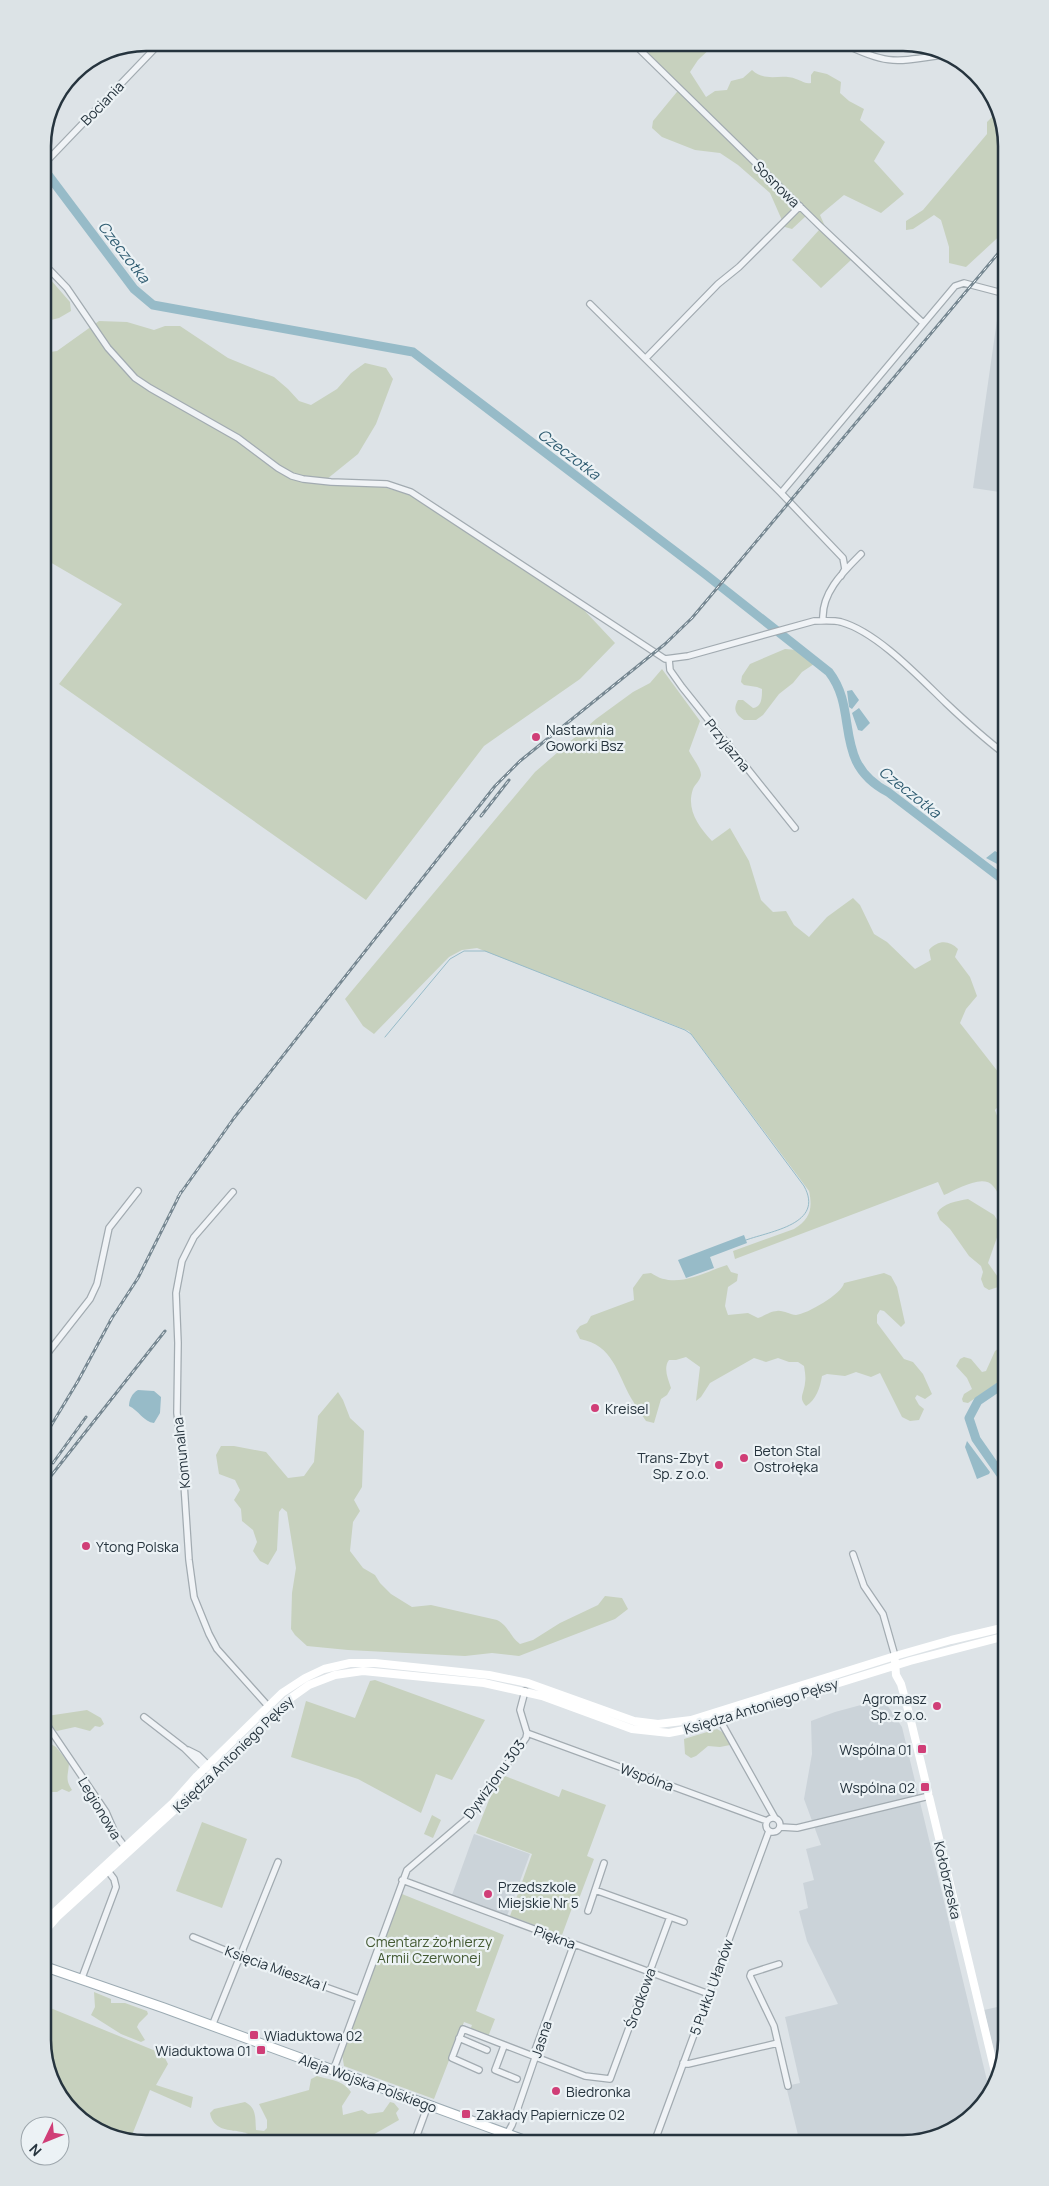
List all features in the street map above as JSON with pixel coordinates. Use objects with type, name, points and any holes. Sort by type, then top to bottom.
[{"type":"main road","name":"Księdza Antoniego Pęksy","points":[[51,1915],[173,1803],[268,1706],[291,1686],[317,1672],[350,1663],[375,1663],[505,1678],[545,1688],[626,1719],[646,1723],[674,1724],[716,1713],[895,1656],[998,1629]]},
{"type":"main road","name":"Księdza Antoniego Pęksy","points":[[51,1922],[108,1871],[292,1697],[309,1685],[335,1675],[363,1671],[484,1683],[525,1691],[638,1731],[676,1732],[954,1648],[998,1638]]},
{"type":"main road","name":"Kołobrzeska","points":[[895,1656],[896,1675],[901,1684],[929,1796],[994,2068]]},
{"type":"main road","name":"Aleja Wojska Polskiego","points":[[51,1963],[83,1975],[121,1993]]},
{"type":"main road","name":"Aleja Wojska Polskiego","points":[[51,1969],[508,2134]]},
{"type":"street","name":"Bociania","points":[[51,157],[151,51]]},
{"type":"street","name":"Sosnowa","points":[[641,51],[800,206],[924,323]]},
{"type":"street","points":[[861,51],[883,60],[903,61],[935,56]]},
{"type":"street","points":[[646,358],[718,284],[739,267],[800,206]]},
{"type":"street","points":[[51,271],[67,288],[108,348],[135,378],[238,438],[292,476],[331,482],[387,484],[411,492],[658,655],[669,659],[688,656],[824,620],[847,624],[857,628],[909,667],[972,727],[998,748]]},
{"type":"street","points":[[781,493],[955,286],[964,283],[998,292]]},
{"type":"street","points":[[590,304],[781,493],[843,558],[845,569],[841,576]]},
{"type":"street","points":[[824,620],[823,604],[829,591],[862,554]]},
{"type":"street","name":"Przyjazna","points":[[669,659],[670,670],[682,687],[795,828]]},
{"type":"street","points":[[51,1350],[90,1299],[97,1284],[109,1228],[138,1191]]},
{"type":"street","name":"Komunalna","points":[[232,1192],[194,1237],[182,1262],[176,1293],[178,1343],[177,1413],[182,1453],[188,1560],[194,1597],[209,1634],[218,1649],[268,1706]]},
{"type":"street","points":[[853,1554],[864,1586],[883,1614],[895,1656]]},
{"type":"street","name":"Dywizjonu 303","points":[[332,2071],[407,1870],[469,1816],[527,1733],[520,1710],[525,1691]]},
{"type":"street","points":[[144,1717],[184,1748],[198,1755],[212,1773]]},
{"type":"street","points":[[720,1720],[775,1818],[780,1822],[781,1827]]},
{"type":"street","name":"Legionowa","points":[[51,1732],[106,1812],[116,1835],[125,1847]]},
{"type":"street","name":"Wspólna","points":[[527,1733],[767,1821]]},
{"type":"street","points":[[775,1818],[767,1821],[766,1825],[769,1832],[776,1832],[781,1827],[797,1828],[929,1796]]},
{"type":"street","name":"5 Pułku Ułanów","points":[[657,2135],[769,1832]]},
{"type":"street","points":[[212,2026],[278,1862]]},
{"type":"street","points":[[588,1910],[604,1863]]},
{"type":"street","points":[[83,1975],[116,1887],[114,1879],[108,1871]]},
{"type":"street","name":"Piękna","points":[[402,1880],[708,1994]]},
{"type":"street","points":[[595,1890],[684,1922]]},
{"type":"street","name":"Środkowa","points":[[535,2058],[585,2076],[610,2079],[670,1917]]},
{"type":"street","name":"Księcia Mieszka I","points":[[193,1937],[239,1956],[359,1998]]},
{"type":"street","name":"Jasna","points":[[508,2134],[535,2058],[534,2053],[574,1944]]},
{"type":"street","points":[[779,1964],[750,1974],[772,2022],[788,2086]]},
{"type":"street","points":[[478,2070],[452,2059],[463,2029],[535,2058]]},
{"type":"street","points":[[459,2038],[488,2050]]},
{"type":"street","points":[[683,2063],[688,2064],[778,2043]]},
{"type":"street","points":[[504,2046],[495,2070],[517,2079]]},
{"type":"street","points":[[417,2135],[428,2105]]},
{"type":"shaded area","points":[[998,313],[998,492],[973,488]]},
{"type":"shaded area","points":[[883,1699],[902,1727],[988,2083],[974,2103],[961,2115],[939,2128],[922,2133],[903,2135],[798,2135],[786,2086],[800,2083],[785,2017],[838,2004],[807,1941],[799,1911],[808,1908],[803,1883],[814,1880],[806,1849],[821,1845],[804,1799],[812,1754],[811,1721],[835,1712]]},
{"type":"shaded area","points":[[474,1834],[530,1854],[507,1916],[452,1895]]},
{"type":"shaded area","points":[[998,2007],[996,2059],[984,2010]]},
{"type":"green space","points":[[645,51],[708,51],[698,60],[690,72],[706,97],[715,91],[727,90],[731,81],[743,78],[752,70],[763,76],[790,77],[805,83],[811,83],[811,75],[814,71],[827,74],[841,82],[840,93],[849,101],[864,109],[860,120],[885,142],[874,161],[904,194],[881,213],[844,195],[820,215],[831,240],[851,260],[821,288],[792,260],[819,230],[806,216],[792,229],[785,227],[770,193],[738,165],[720,153],[695,150],[662,137],[652,128],[653,121],[681,87]]},
{"type":"green space","points":[[993,116],[997,134],[998,237],[966,267],[949,263],[949,247],[941,220],[934,215],[913,229],[906,230],[906,221],[923,210],[987,134],[987,122]]},
{"type":"green space","points":[[51,280],[70,302],[71,311],[51,320]]},
{"type":"green space","points":[[99,321],[127,322],[154,330],[165,326],[180,326],[228,358],[274,377],[299,401],[311,405],[337,389],[351,373],[365,363],[386,368],[393,379],[376,424],[358,454],[327,479],[331,486],[376,485],[411,495],[583,609],[615,643],[580,679],[484,746],[366,900],[59,684],[122,604],[51,563],[51,352],[57,351]]},
{"type":"green space","points":[[785,649],[797,650],[814,664],[802,672],[793,683],[779,694],[763,715],[756,720],[744,720],[736,711],[738,700],[743,700],[753,708],[756,707],[761,701],[762,689],[744,685],[741,682],[742,676],[750,664]]},
{"type":"green space","points":[[662,669],[700,721],[689,751],[701,772],[700,779],[693,789],[691,796],[692,810],[698,823],[712,841],[730,828],[749,861],[761,900],[773,912],[786,911],[794,925],[809,937],[827,917],[853,898],[860,905],[874,934],[887,942],[915,969],[931,960],[929,950],[936,944],[944,942],[958,949],[955,957],[970,977],[977,996],[966,1009],[960,1023],[998,1072],[998,1107],[995,1110],[998,1119],[998,1192],[989,1182],[983,1181],[969,1184],[944,1195],[938,1182],[735,1259],[733,1251],[794,1229],[804,1221],[809,1213],[811,1203],[809,1191],[689,1031],[477,948],[462,950],[449,957],[374,1034],[363,1026],[345,999],[535,772],[596,719],[633,692],[650,683]]},
{"type":"green space","points":[[968,1199],[994,1215],[998,1221],[998,1235],[988,1263],[998,1277],[998,1287],[989,1290],[984,1287],[981,1279],[983,1272],[981,1266],[969,1256],[950,1229],[940,1220],[937,1213],[947,1205]]},
{"type":"green space","points":[[727,1265],[731,1272],[738,1274],[737,1281],[728,1287],[725,1306],[728,1315],[748,1313],[758,1318],[775,1311],[794,1315],[801,1314],[831,1298],[844,1283],[884,1273],[891,1276],[897,1287],[905,1323],[901,1327],[884,1311],[880,1310],[877,1315],[877,1323],[904,1359],[913,1362],[923,1374],[932,1394],[925,1399],[917,1395],[915,1398],[924,1409],[919,1420],[910,1421],[902,1417],[880,1373],[871,1377],[856,1372],[845,1376],[827,1374],[822,1376],[817,1393],[806,1406],[802,1401],[805,1381],[804,1366],[798,1362],[789,1362],[778,1358],[766,1362],[754,1358],[710,1383],[696,1401],[700,1367],[686,1357],[669,1360],[667,1363],[667,1377],[671,1388],[667,1395],[661,1399],[654,1423],[646,1421],[631,1398],[613,1361],[600,1347],[580,1339],[576,1331],[580,1326],[587,1323],[591,1316],[634,1300],[633,1288],[643,1274],[651,1273],[660,1278],[679,1280],[698,1276]]},
{"type":"green space","points":[[998,1349],[998,1382],[968,1403],[963,1402],[964,1394],[972,1389],[967,1378],[956,1366],[960,1359],[964,1357],[971,1359],[982,1372],[986,1371],[995,1351]]},
{"type":"green space","points":[[338,1392],[350,1418],[364,1431],[362,1487],[354,1500],[360,1511],[353,1522],[350,1551],[363,1568],[375,1575],[391,1594],[412,1607],[431,1605],[497,1620],[504,1625],[520,1644],[533,1640],[560,1623],[598,1605],[605,1596],[622,1598],[628,1609],[615,1619],[519,1656],[492,1653],[465,1656],[307,1646],[291,1629],[292,1593],[296,1568],[287,1512],[282,1508],[279,1512],[277,1550],[268,1565],[260,1561],[253,1551],[257,1542],[253,1530],[242,1521],[241,1509],[234,1500],[240,1490],[235,1480],[219,1474],[216,1455],[221,1446],[234,1446],[266,1452],[288,1478],[304,1476],[314,1462],[318,1416]]},
{"type":"green space","points":[[375,1680],[485,1720],[452,1780],[436,1774],[421,1813],[358,1779],[291,1757],[306,1701],[355,1718],[370,1681]]},
{"type":"green space","points":[[87,1710],[101,1718],[104,1724],[100,1727],[95,1726],[90,1731],[75,1727],[57,1731],[51,1727],[51,1715]]},
{"type":"green space","points":[[717,1729],[724,1733],[730,1745],[720,1747],[708,1746],[691,1758],[685,1754],[684,1739]]},
{"type":"green space","points":[[51,1744],[56,1747],[69,1763],[68,1780],[72,1790],[69,1792],[62,1789],[52,1792]]},
{"type":"green space","points":[[505,1776],[559,1797],[562,1789],[606,1805],[587,1856],[594,1859],[577,1904],[572,1908],[562,1935],[510,1916],[532,1854],[476,1833],[496,1782]]},
{"type":"green space","points":[[432,1815],[441,1820],[433,1838],[424,1834]]},
{"type":"green space","points":[[202,1822],[247,1839],[222,1908],[176,1891]]},
{"type":"green space","name":"Cmentarz żołnierzy Armii Czerwonej","points":[[402,1894],[504,1935],[476,2011],[495,2019],[488,2037],[470,2030],[472,2025],[464,2022],[434,2099],[344,2066],[342,2054]]},
{"type":"green space","points":[[94,1992],[111,1999],[111,2003],[125,2003],[147,2011],[148,2014],[137,2027],[145,2040],[141,2042],[121,2034],[91,2015],[95,2007]]},
{"type":"green space","points":[[51,2008],[163,2054],[168,2064],[156,2085],[193,2097],[191,2108],[150,2090],[132,2134],[115,2130],[88,2115],[71,2098],[54,2065],[51,2046]]},
{"type":"green space","points":[[317,2076],[340,2083],[348,2088],[351,2092],[342,2106],[343,2115],[362,2110],[368,2114],[383,2112],[390,2102],[394,2103],[399,2109],[396,2113],[399,2120],[373,2135],[250,2135],[219,2127],[213,2121],[210,2113],[214,2109],[245,2102],[252,2107],[256,2130],[264,2131],[267,2128],[267,2120],[259,2104],[309,2090],[311,2079]]},
{"type":"water","points":[[852,690],[859,700],[852,709],[849,707],[847,691]]},
{"type":"water","points":[[859,708],[870,723],[862,731],[858,730],[852,713]]},
{"type":"water","points":[[995,851],[998,853],[998,864],[986,858]]},
{"type":"water","points":[[744,1235],[747,1243],[710,1257],[714,1268],[686,1278],[678,1260]]},
{"type":"water","points":[[138,1390],[154,1391],[161,1397],[160,1413],[154,1423],[129,1406],[131,1397]]},
{"type":"water","points":[[967,1441],[990,1472],[989,1474],[977,1479],[965,1447]]},
{"type":"waterway","name":"Czeczotka","points":[[51,179],[134,289],[153,305],[413,352],[705,574],[829,672],[838,687],[843,703],[852,751],[859,766],[870,780],[998,876]]},
{"type":"waterway","points":[[385,1037],[450,959],[464,951],[485,951],[685,1030],[691,1034],[804,1186],[809,1199],[807,1209],[792,1224],[746,1240]]},
{"type":"waterway","name":"Czeczotka","points":[[998,1387],[978,1401],[969,1418],[976,1439],[998,1471]]},
{"type":"railway","points":[[178,1197],[234,1118],[495,786],[520,761],[665,644],[692,618],[998,254]]},
{"type":"railway","points":[[481,816],[509,780]]},
{"type":"railway","points":[[110,1321],[138,1278],[181,1192]]},
{"type":"railway","points":[[51,1426],[113,1316]]},
{"type":"railway","points":[[51,1476],[165,1331]]},
{"type":"railway","points":[[53,1463],[86,1417]]},
{"type":"place","name":"Nastawnia Goworki Bsz","points":[[536,737]]},
{"type":"place","name":"Kreisel","points":[[595,1408]]},
{"type":"place","name":"Beton Stal Ostrołęka","points":[[744,1458]]},
{"type":"place","name":"Trans-Zbyt Sp. z o.o.","points":[[719,1465]]},
{"type":"place","name":"Ytong Polska","points":[[86,1546]]},
{"type":"place","name":"Agromasz Sp. z o.o.","points":[[937,1706]]},
{"type":"place","name":"Wspólna 01","points":[[922,1749]]},
{"type":"place","name":"Wspólna 02","points":[[925,1787]]},
{"type":"place","name":"Przedszkole Miejskie Nr 5","points":[[488,1894]]},
{"type":"place","name":"Wiaduktowa 02","points":[[254,2035]]},
{"type":"place","name":"Wiaduktowa 01","points":[[261,2050]]},
{"type":"place","name":"Biedronka","points":[[556,2091]]},
{"type":"place","name":"Zakłady Papiernicze 02","points":[[466,2114]]}]
